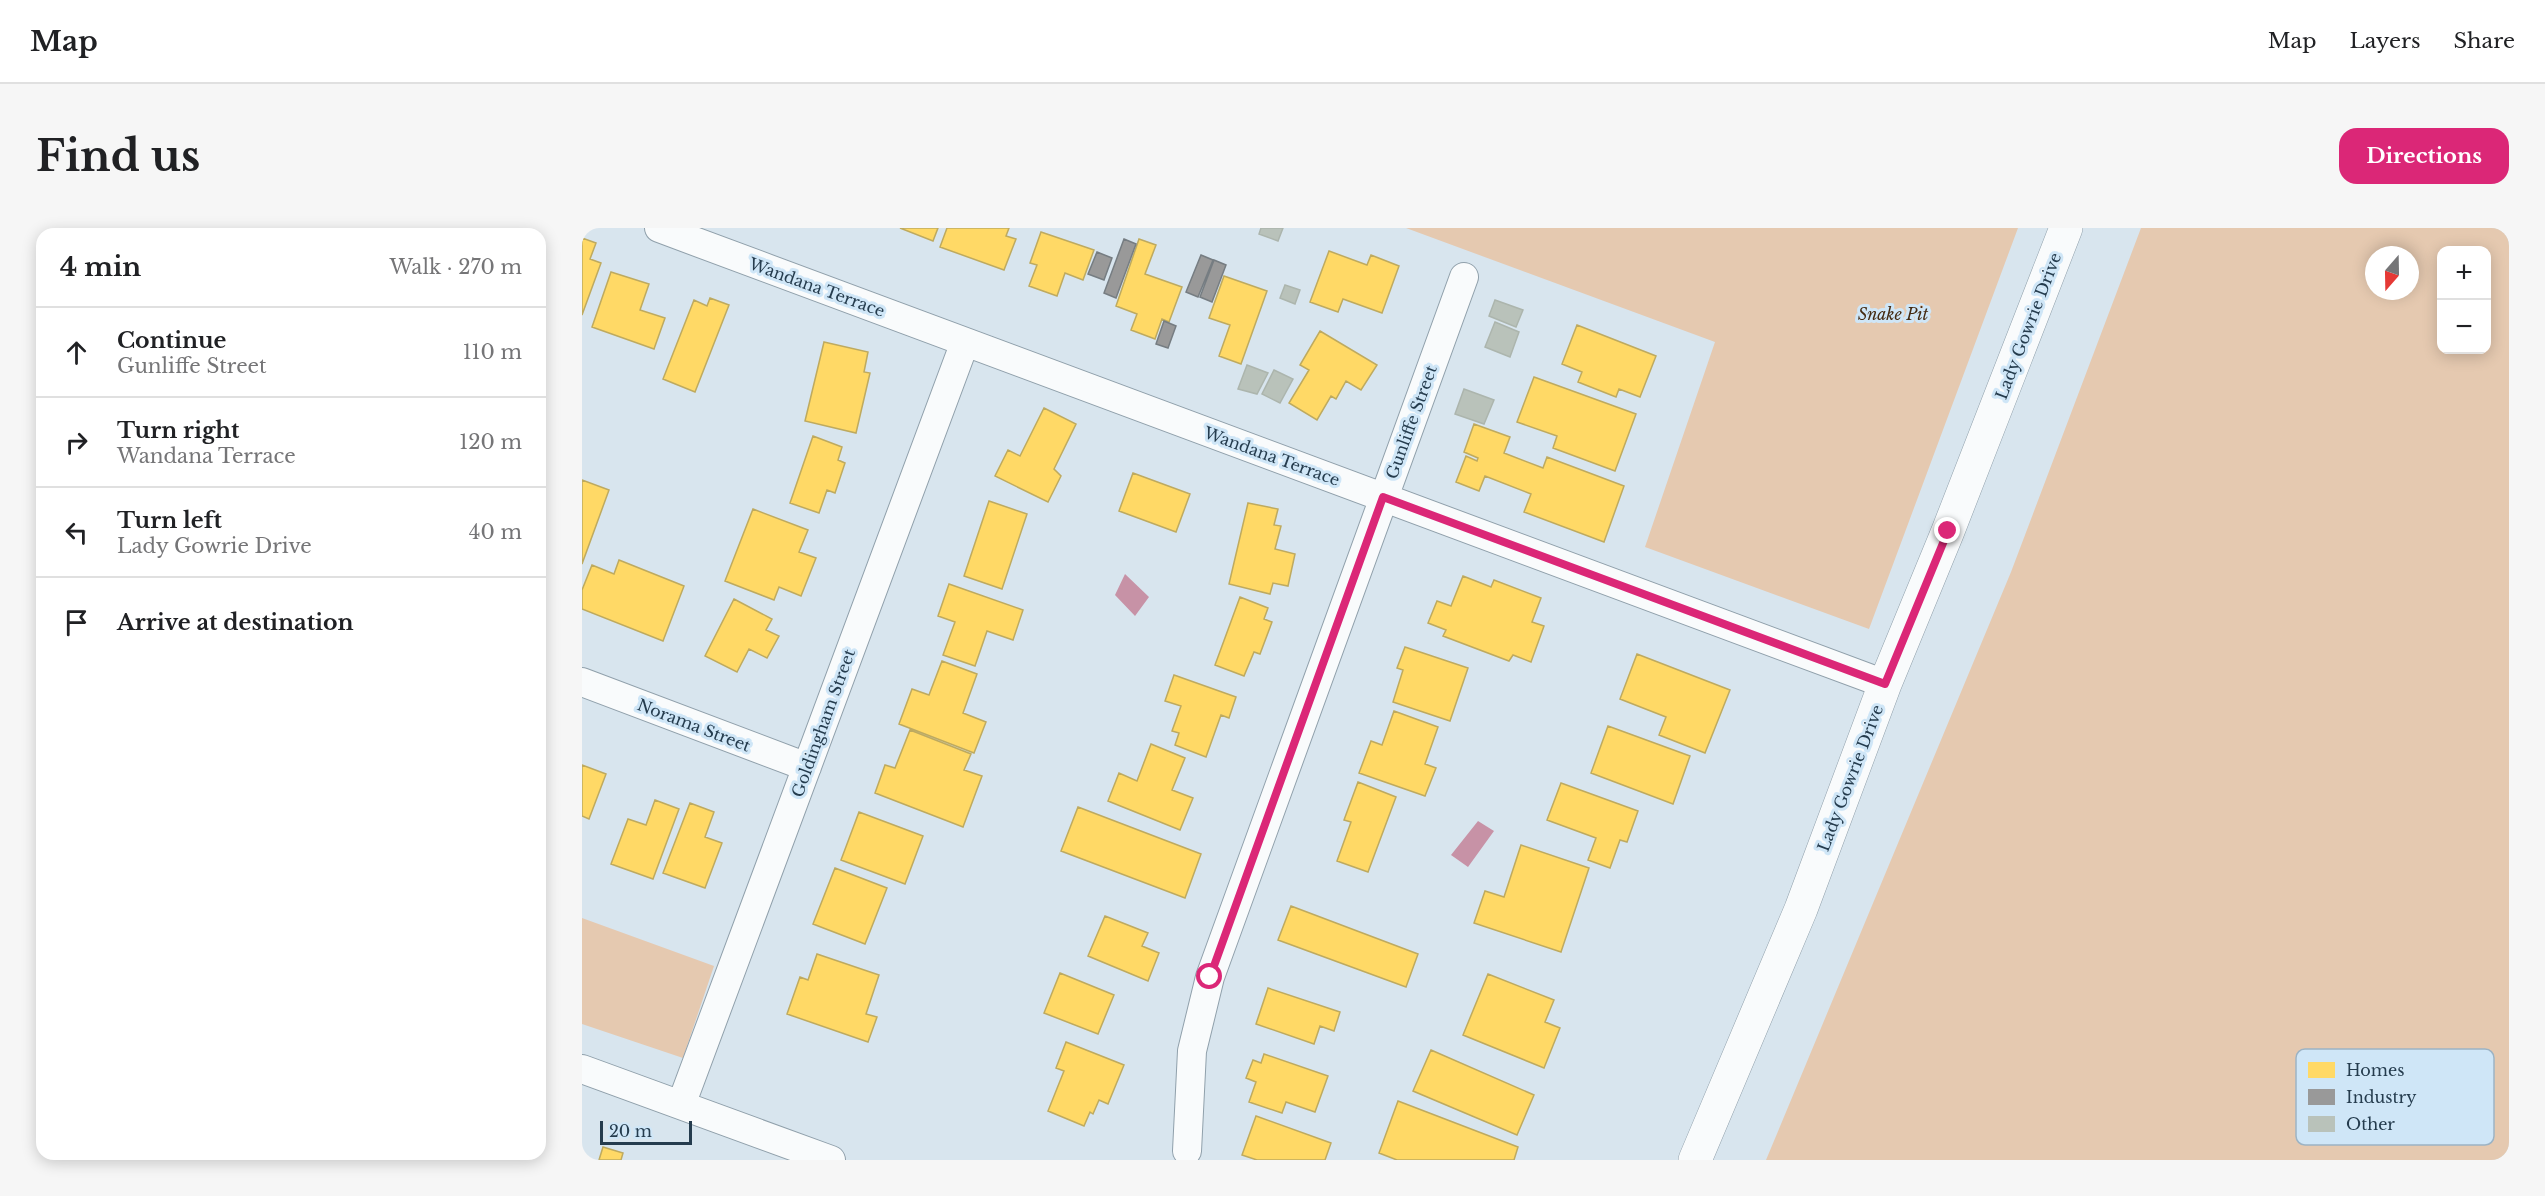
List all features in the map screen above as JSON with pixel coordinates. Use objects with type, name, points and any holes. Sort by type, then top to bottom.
[{"type":"main road","name":"Lady Gowrie Drive","points":[[1695,1160],[1801,909],[1885,684],[1948,531],[2066,228]]},
{"type":"street","name":"Wandana Terrace","points":[[659,228],[1885,684]]},
{"type":"street","name":"Gunliffe Street","points":[[1187,1151],[1192,1051],[1210,977],[1464,277]]},
{"type":"street","name":"Goldingham Street","points":[[681,1105],[965,342]]},
{"type":"street","name":"Norama Street","points":[[582,682],[807,767]]},
{"type":"street","points":[[582,1069],[831,1160]]},
{"type":"green space","name":"Snake Pit","points":[[1406,228],[2018,228],[1869,629],[1645,547],[1715,342]]},
{"type":"green space","points":[[2141,228],[2509,228],[2509,1160],[1766,1160],[2011,572]]},
{"type":"green space","points":[[582,918],[714,966],[683,1058],[582,1024]]},
{"type":"shaded area","points":[[1125,574],[1149,597],[1135,616],[1115,595]]},
{"type":"shaded area","points":[[1478,821],[1494,831],[1468,867],[1451,855]]},
{"type":"building: Homes","points":[[900,228],[938,228],[933,241]]},
{"type":"building: Homes","points":[[947,228],[1009,228],[1006,236],[1016,239],[1004,270],[940,247]]},
{"type":"building: Homes","points":[[1041,232],[1094,250],[1083,280],[1065,273],[1057,296],[1029,286],[1037,265],[1030,263]]},
{"type":"building: Homes","points":[[582,238],[596,243],[590,259],[601,263],[582,315]]},
{"type":"building: Homes","points":[[1139,239],[1156,245],[1145,274],[1182,287],[1169,322],[1162,319],[1155,339],[1131,330],[1137,314],[1116,306]]},
{"type":"building: Homes","points":[[1329,251],[1367,265],[1371,255],[1399,266],[1382,313],[1343,299],[1338,312],[1310,302]]},
{"type":"building: Homes","points":[[611,272],[649,284],[640,310],[665,318],[654,349],[592,327]]},
{"type":"building: Homes","points":[[1224,276],[1267,291],[1241,364],[1219,356],[1230,325],[1209,318]]},
{"type":"building: Homes","points":[[710,298],[729,305],[695,392],[663,379],[694,300],[707,306]]},
{"type":"building: Homes","points":[[1577,325],[1656,356],[1640,397],[1619,389],[1616,397],[1578,382],[1582,372],[1562,364]]},
{"type":"building: Homes","points":[[1320,331],[1377,365],[1361,390],[1346,381],[1336,399],[1331,396],[1317,420],[1289,403],[1309,370],[1300,365]]},
{"type":"building: Homes","points":[[824,342],[868,352],[864,372],[870,373],[856,433],[805,421]]},
{"type":"building: Homes","points":[[1534,377],[1636,414],[1615,471],[1553,448],[1557,436],[1517,422]]},
{"type":"building: Homes","points":[[1044,408],[1076,424],[1054,469],[1061,476],[1048,502],[995,476],[1008,450],[1020,456]]},
{"type":"building: Homes","points":[[1474,424],[1510,437],[1504,453],[1543,468],[1547,457],[1624,486],[1604,542],[1524,512],[1531,494],[1485,476],[1479,491],[1456,482],[1466,456],[1477,461],[1478,458],[1464,452]]},
{"type":"building: Homes","points":[[813,436],[842,447],[838,460],[845,463],[835,493],[827,490],[819,513],[790,503]]},
{"type":"building: Homes","points":[[1133,473],[1190,494],[1176,532],[1119,511]]},
{"type":"building: Homes","points":[[582,480],[609,490],[582,564]]},
{"type":"building: Homes","points":[[989,501],[1027,514],[1002,589],[964,576]]},
{"type":"building: Homes","points":[[1248,503],[1278,509],[1274,525],[1281,526],[1275,549],[1295,554],[1288,586],[1273,583],[1270,594],[1229,584]]},
{"type":"building: Homes","points":[[753,509],[808,530],[799,552],[816,558],[801,596],[779,587],[774,600],[725,581]]},
{"type":"building: Homes","points":[[619,560],[684,586],[663,641],[582,609],[582,590],[592,565],[614,574]]},
{"type":"building: Homes","points":[[1463,576],[1491,587],[1494,580],[1541,598],[1532,622],[1544,626],[1531,662],[1513,655],[1509,661],[1443,636],[1446,630],[1428,623],[1437,601],[1451,606]]},
{"type":"building: Homes","points":[[949,584],[1023,610],[1013,640],[987,631],[975,666],[943,655],[955,622],[938,616]]},
{"type":"building: Homes","points":[[1240,597],[1268,608],[1264,619],[1272,622],[1260,654],[1254,652],[1244,676],[1215,665]]},
{"type":"building: Homes","points":[[734,599],[772,619],[766,630],[779,636],[767,658],[749,649],[737,672],[705,656]]},
{"type":"building: Homes","points":[[1405,647],[1468,668],[1450,721],[1393,702],[1403,670],[1397,668]]},
{"type":"building: Homes","points":[[1637,654],[1730,690],[1705,753],[1659,735],[1666,717],[1620,699]]},
{"type":"building: Homes","points":[[942,661],[977,674],[963,713],[986,722],[974,753],[899,724],[912,689],[929,695]]},
{"type":"building: Homes","points":[[1174,675],[1236,697],[1229,718],[1221,715],[1206,757],[1175,745],[1179,733],[1172,731],[1181,706],[1165,701]]},
{"type":"building: Homes","points":[[1394,711],[1438,727],[1425,764],[1436,768],[1425,796],[1359,773],[1371,741],[1382,745]]},
{"type":"building: Homes","points":[[1608,726],[1690,756],[1673,804],[1591,773]]},
{"type":"building: Homes","points":[[910,730],[971,754],[964,770],[982,776],[963,827],[875,793],[885,765],[895,768]]},
{"type":"building: Homes","points":[[1151,744],[1185,758],[1172,790],[1193,798],[1180,830],[1108,801],[1119,773],[1137,781]]},
{"type":"building: Homes","points":[[582,765],[606,774],[589,819],[582,816]]},
{"type":"building: Homes","points":[[1358,782],[1396,797],[1368,872],[1337,861],[1351,822],[1344,820]]},
{"type":"building: Homes","points":[[1561,783],[1638,811],[1627,842],[1620,840],[1610,868],[1588,860],[1596,838],[1547,820]]},
{"type":"building: Homes","points":[[655,800],[679,809],[653,879],[611,864],[628,819],[646,825]]},
{"type":"building: Homes","points":[[690,803],[714,812],[705,837],[722,843],[705,888],[663,873]]},
{"type":"building: Homes","points":[[1078,807],[1201,854],[1185,898],[1061,851]]},
{"type":"building: Homes","points":[[859,812],[923,836],[905,884],[841,860]]},
{"type":"building: Homes","points":[[1521,845],[1589,868],[1561,952],[1474,923],[1485,891],[1504,897]]},
{"type":"building: Homes","points":[[835,868],[887,888],[865,944],[813,924]]},
{"type":"building: Homes","points":[[1291,906],[1418,954],[1406,987],[1278,940]]},
{"type":"building: Homes","points":[[1105,916],[1148,933],[1142,946],[1159,953],[1148,981],[1088,956]]},
{"type":"building: Homes","points":[[817,954],[879,975],[866,1014],[877,1017],[868,1042],[787,1014],[800,977],[808,980]]},
{"type":"building: Homes","points":[[1060,973],[1114,995],[1098,1034],[1044,1013]]},
{"type":"building: Homes","points":[[1488,974],[1554,1000],[1545,1022],[1560,1028],[1544,1068],[1463,1035]]},
{"type":"building: Homes","points":[[1268,988],[1340,1012],[1334,1031],[1320,1026],[1314,1044],[1256,1024]]},
{"type":"building: Homes","points":[[1066,1042],[1124,1065],[1108,1104],[1099,1100],[1084,1126],[1048,1111],[1064,1071],[1056,1068]]},
{"type":"building: Homes","points":[[1431,1050],[1534,1095],[1517,1135],[1413,1091]]},
{"type":"building: Homes","points":[[1264,1054],[1328,1076],[1315,1112],[1286,1102],[1282,1113],[1249,1102],[1256,1082],[1246,1078],[1253,1060],[1261,1063]]},
{"type":"building: Homes","points":[[1398,1101],[1518,1147],[1514,1160],[1397,1160],[1379,1153]]},
{"type":"building: Homes","points":[[1256,1116],[1331,1143],[1325,1160],[1257,1160],[1242,1155]]},
{"type":"building: Homes","points":[[603,1147],[623,1153],[621,1160],[599,1160]]},
{"type":"building: Industry","points":[[1124,239],[1136,244],[1116,298],[1104,293]]},
{"type":"building: Industry","points":[[1097,252],[1112,258],[1104,280],[1088,274]]},
{"type":"building: Industry","points":[[1201,255],[1213,260],[1198,297],[1186,292]]},
{"type":"building: Industry","points":[[1214,260],[1226,265],[1212,302],[1200,297]]},
{"type":"building: Industry","points":[[1164,321],[1176,326],[1168,348],[1156,344]]},
{"type":"building: Other","points":[[1261,228],[1283,228],[1278,241],[1259,234]]},
{"type":"building: Other","points":[[1285,285],[1300,290],[1295,304],[1280,298]]},
{"type":"building: Other","points":[[1495,300],[1523,310],[1516,327],[1489,316]]},
{"type":"building: Other","points":[[1495,322],[1519,332],[1510,357],[1485,347]]},
{"type":"building: Other","points":[[1247,365],[1268,373],[1257,394],[1238,389]]},
{"type":"building: Other","points":[[1274,370],[1293,379],[1280,403],[1262,394]]},
{"type":"building: Other","points":[[1464,389],[1494,400],[1484,424],[1455,414]]},
{"type":"route","points":[[1210,977],[1383,497],[1885,684],[1948,531]]}]
